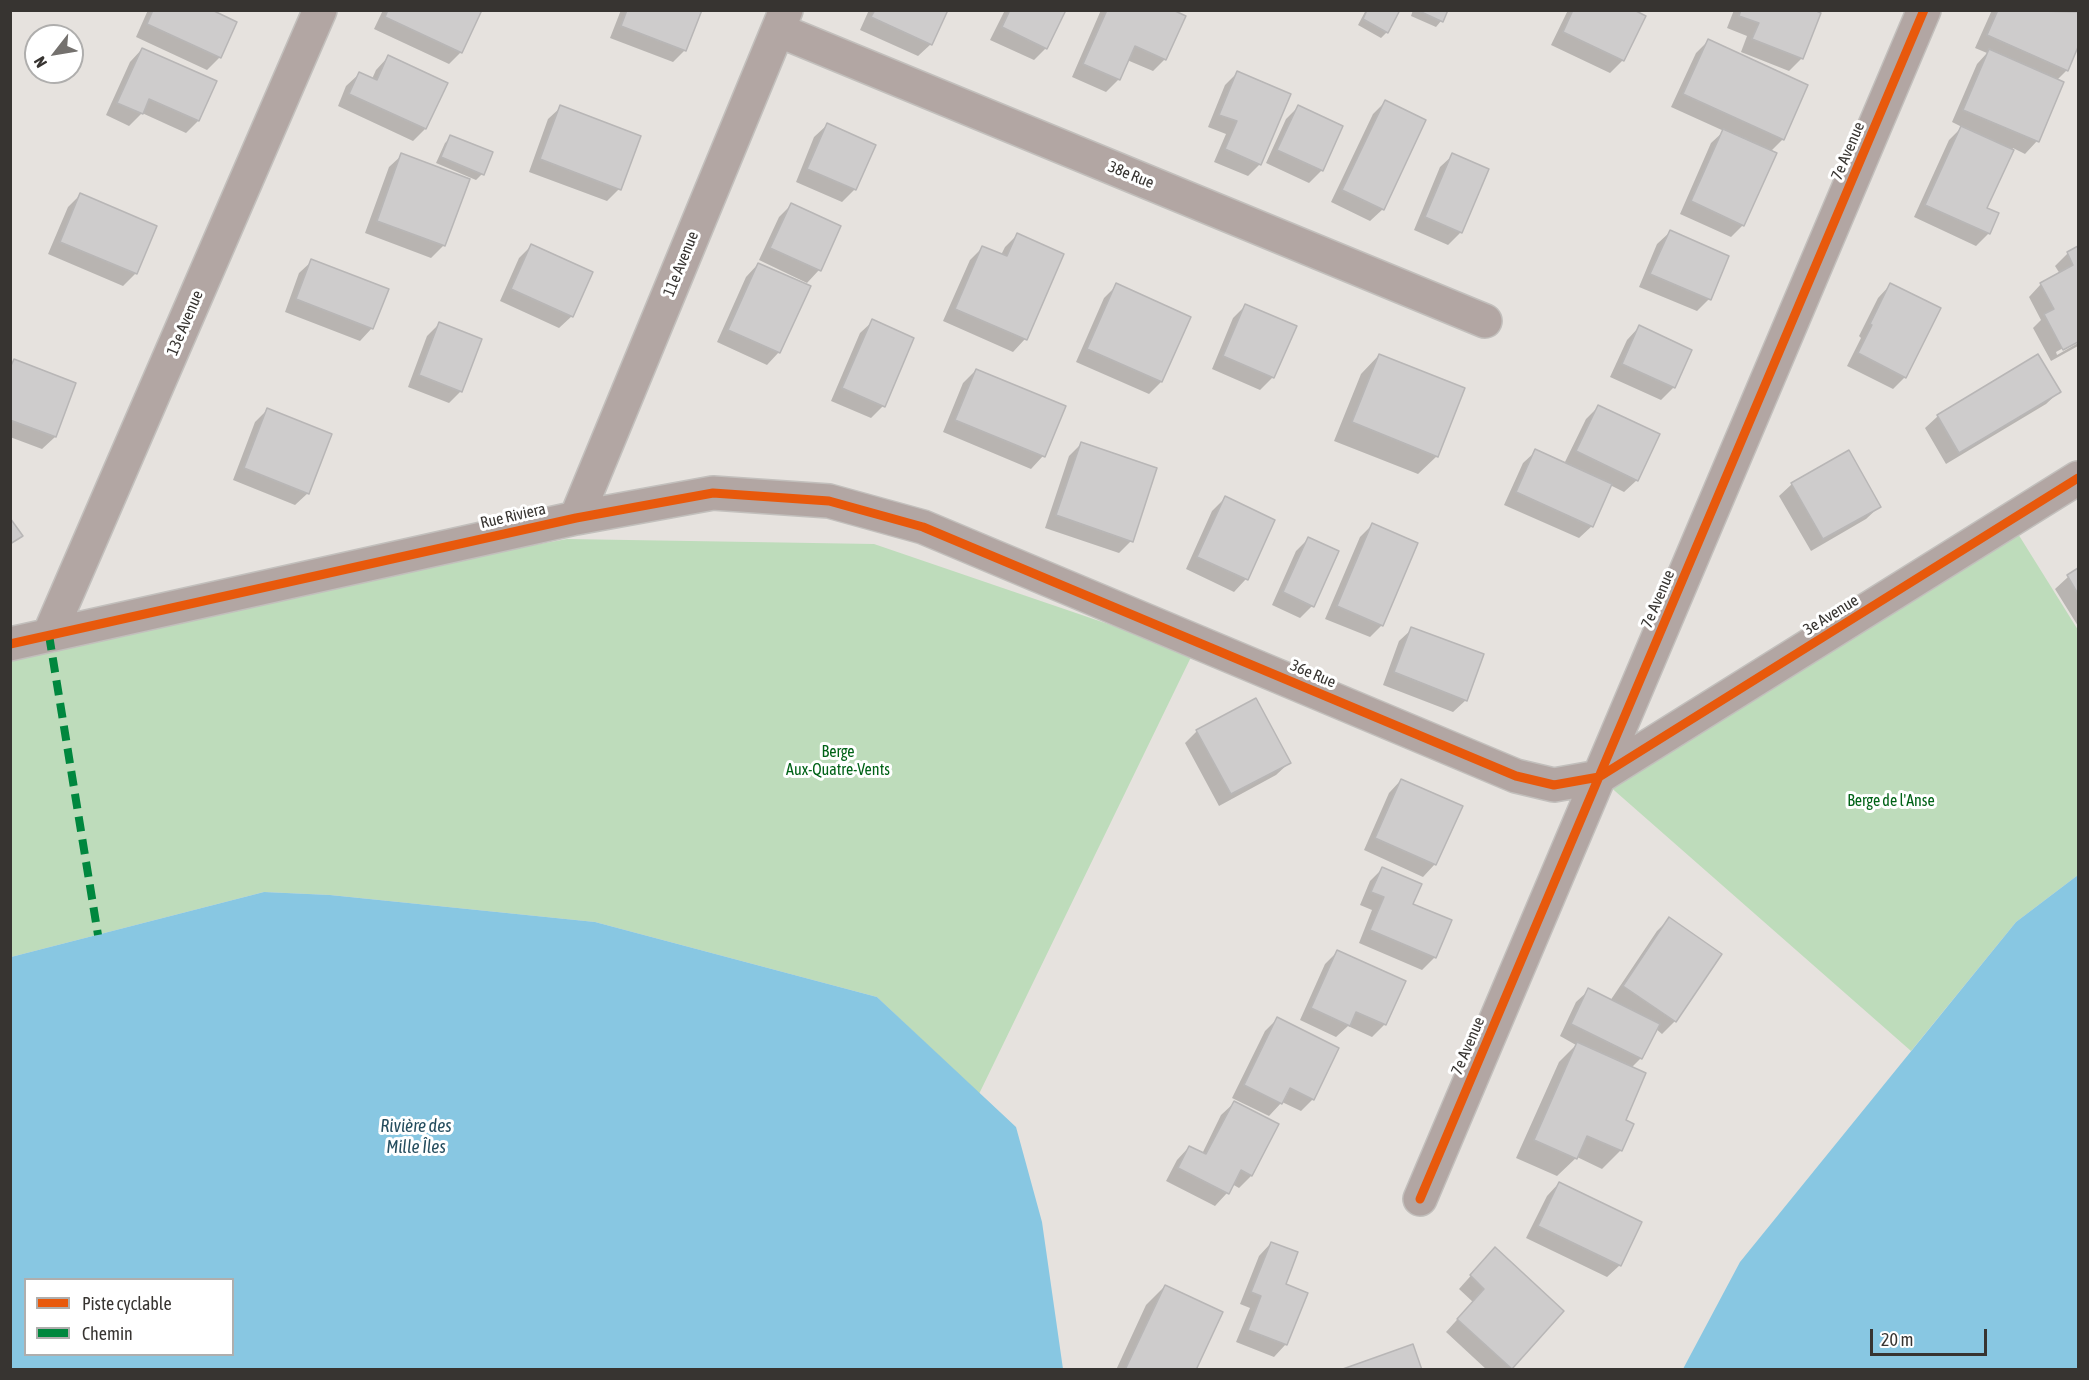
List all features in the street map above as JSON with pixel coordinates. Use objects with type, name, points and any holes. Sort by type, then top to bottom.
[{"type":"street","name":"13e Avenue","points":[[49,635],[320,10]]},
{"type":"street","name":"7e Avenue","points":[[1420,1199],[1924,10]]},
{"type":"street","name":"38e Rue","points":[[782,20],[1485,321]]},
{"type":"street","name":"11e Avenue","points":[[576,518],[782,20]]},
{"type":"street","name":"3e Avenue","points":[[1599,777],[2079,478]]},
{"type":"street","name":"Rue Riviera","points":[[10,644],[576,518],[713,493],[830,501],[923,527],[1020,567]]},
{"type":"street","name":"36e Rue","points":[[1020,567],[1516,776],[1554,785],[1599,777]]},
{"type":"green space","name":"Berge de l'Anse","points":[[2010,521],[2078,630],[2078,875],[2016,922],[1911,1051],[1599,777]]},
{"type":"green space","name":"Berge Aux-Quatre-Vents","points":[[567,539],[874,544],[1193,653],[979,1094],[877,997],[595,922],[330,895],[264,892],[11,957],[11,646],[49,635]]},
{"type":"water","points":[[2078,875],[2078,1369],[1683,1369],[1740,1262],[2016,922]]},
{"type":"water","name":"Rivière des Mille Îles","points":[[264,892],[330,895],[595,922],[877,997],[1016,1127],[1042,1222],[1063,1369],[11,1369],[11,957]]},
{"type":"building","points":[[153,10],[212,10],[237,22],[221,58],[147,24]]},
{"type":"building","points":[[388,10],[482,10],[462,53],[385,17]]},
{"type":"building","points":[[627,10],[702,10],[686,51],[621,26]]},
{"type":"building","points":[[875,10],[948,10],[932,45],[871,17]]},
{"type":"building","points":[[1010,10],[1066,10],[1047,49],[1002,27]]},
{"type":"building","points":[[1107,10],[1173,10],[1186,16],[1166,60],[1135,46],[1120,80],[1083,64]]},
{"type":"building","points":[[1367,10],[1400,10],[1388,33],[1363,19]]},
{"type":"building","points":[[1417,10],[1448,10],[1443,22]]},
{"type":"building","points":[[1573,10],[1634,10],[1646,16],[1624,61],[1563,32]]},
{"type":"building","points":[[1741,10],[1814,10],[1821,13],[1803,59],[1752,39],[1759,23],[1739,16]]},
{"type":"building","points":[[1998,10],[2078,12],[2078,47],[2068,71],[1987,35]]},
{"type":"building","points":[[1708,39],[1808,85],[1784,140],[1683,94]]},
{"type":"building","points":[[142,48],[217,81],[199,121],[149,99],[143,114],[117,103]]},
{"type":"building","points":[[1989,49],[2064,82],[2039,142],[1963,110]]},
{"type":"building","points":[[388,55],[448,83],[426,129],[349,94],[359,72],[377,80]]},
{"type":"building","points":[[1237,71],[1291,94],[1261,165],[1225,149],[1237,121],[1219,115]]},
{"type":"building","points":[[1385,100],[1426,120],[1384,210],[1342,190]]},
{"type":"building","points":[[560,105],[641,136],[621,190],[540,159]]},
{"type":"building","points":[[1298,105],[1343,126],[1323,171],[1277,150]]},
{"type":"building","points":[[827,123],[876,145],[856,190],[807,169]]},
{"type":"building","points":[[1961,126],[2014,150],[1987,208],[1999,213],[1990,234],[1925,205]]},
{"type":"building","points":[[1723,129],[1777,153],[1744,226],[1691,201]]},
{"type":"building","points":[[450,135],[493,152],[484,175],[441,157]]},
{"type":"building","points":[[401,153],[470,179],[445,246],[377,221]]},
{"type":"building","points":[[1452,153],[1489,169],[1462,233],[1425,217]]},
{"type":"building","points":[[80,193],[157,226],[137,274],[60,242]]},
{"type":"building","points":[[791,203],[841,226],[821,271],[770,248]]},
{"type":"building","points":[[1670,230],[1729,256],[1711,300],[1650,274]]},
{"type":"building","points":[[1017,233],[1064,254],[1027,340],[955,309],[982,246],[1007,256]]},
{"type":"building","points":[[531,244],[593,272],[573,317],[511,289]]},
{"type":"building","points":[[2078,246],[2078,342],[2063,350],[2044,314],[2054,309],[2040,283],[2073,265],[2067,252]]},
{"type":"building","points":[[311,259],[389,289],[373,329],[296,299]]},
{"type":"building","points":[[758,263],[811,286],[780,353],[728,330]]},
{"type":"building","points":[[1116,283],[1191,317],[1162,382],[1087,349]]},
{"type":"building","points":[[1890,283],[1941,308],[1906,378],[1858,353]]},
{"type":"building","points":[[1245,304],[1297,326],[1274,378],[1223,356]]},
{"type":"building","points":[[872,319],[914,338],[885,407],[842,388]]},
{"type":"building","points":[[439,322],[482,339],[462,392],[419,375]]},
{"type":"building","points":[[1639,325],[1692,350],[1675,388],[1622,364]]},
{"type":"building","points":[[1379,354],[1465,388],[1438,457],[1352,422]]},
{"type":"building","points":[[2038,354],[2061,392],[1959,453],[1937,415]]},
{"type":"building","points":[[14,359],[76,383],[56,437],[10,420],[10,368]]},
{"type":"building","points":[[976,369],[1066,406],[1045,457],[955,420]]},
{"type":"building","points":[[1598,405],[1660,434],[1638,481],[1576,451]]},
{"type":"building","points":[[267,408],[332,434],[309,494],[244,468]]},
{"type":"building","points":[[1081,442],[1157,468],[1133,542],[1056,515]]},
{"type":"building","points":[[1535,449],[1612,484],[1593,527],[1516,492]]},
{"type":"building","points":[[1849,450],[1881,507],[1823,539],[1791,483]]},
{"type":"building","points":[[1225,496],[1275,520],[1248,580],[1197,557]]},
{"type":"building","points":[[10,518],[23,536],[10,544]]},
{"type":"building","points":[[1372,523],[1418,543],[1383,626],[1337,606]]},
{"type":"building","points":[[1308,537],[1339,551],[1314,607],[1283,592]]},
{"type":"building","points":[[2078,568],[2078,594],[2067,575]]},
{"type":"building","points":[[1411,627],[1484,654],[1467,701],[1394,672]]},
{"type":"building","points":[[1256,698],[1291,763],[1231,794],[1196,730]]},
{"type":"building","points":[[1401,779],[1463,806],[1436,865],[1375,838]]},
{"type":"building","points":[[1382,867],[1422,884],[1413,904],[1452,920],[1436,958],[1370,930],[1384,897],[1371,892]]},
{"type":"building","points":[[1669,917],[1722,954],[1676,1022],[1623,986]]},
{"type":"building","points":[[1337,950],[1406,981],[1386,1025],[1356,1012],[1350,1026],[1311,1008]]},
{"type":"building","points":[[1588,988],[1660,1024],[1642,1059],[1571,1024]]},
{"type":"building","points":[[1277,1017],[1339,1048],[1314,1100],[1290,1088],[1282,1104],[1244,1085]]},
{"type":"building","points":[[1577,1042],[1646,1073],[1626,1120],[1634,1124],[1622,1151],[1587,1136],[1577,1159],[1534,1140]]},
{"type":"building","points":[[1234,1101],[1279,1124],[1252,1176],[1241,1170],[1229,1194],[1178,1168],[1189,1146],[1206,1154]]},
{"type":"building","points":[[1559,1182],[1642,1222],[1621,1266],[1538,1226]]},
{"type":"building","points":[[1271,1242],[1298,1252],[1286,1284],[1308,1293],[1287,1345],[1248,1330],[1261,1296],[1251,1292]]},
{"type":"building","points":[[1495,1247],[1564,1311],[1512,1369],[1457,1319],[1484,1289],[1470,1275]]},
{"type":"building","points":[[1165,1285],[1223,1312],[1196,1370],[1125,1370]]},
{"type":"building","points":[[1413,1344],[1422,1370],[1340,1370]]},
{"type":"marked path","points":[[49,635],[98,935]]},
{"type":"cycle path","points":[[1420,1199],[1924,10]]},
{"type":"cycle path","points":[[10,644],[576,518],[713,493],[829,501],[923,527],[1516,776],[1554,785],[1599,777],[2078,478]]}]
